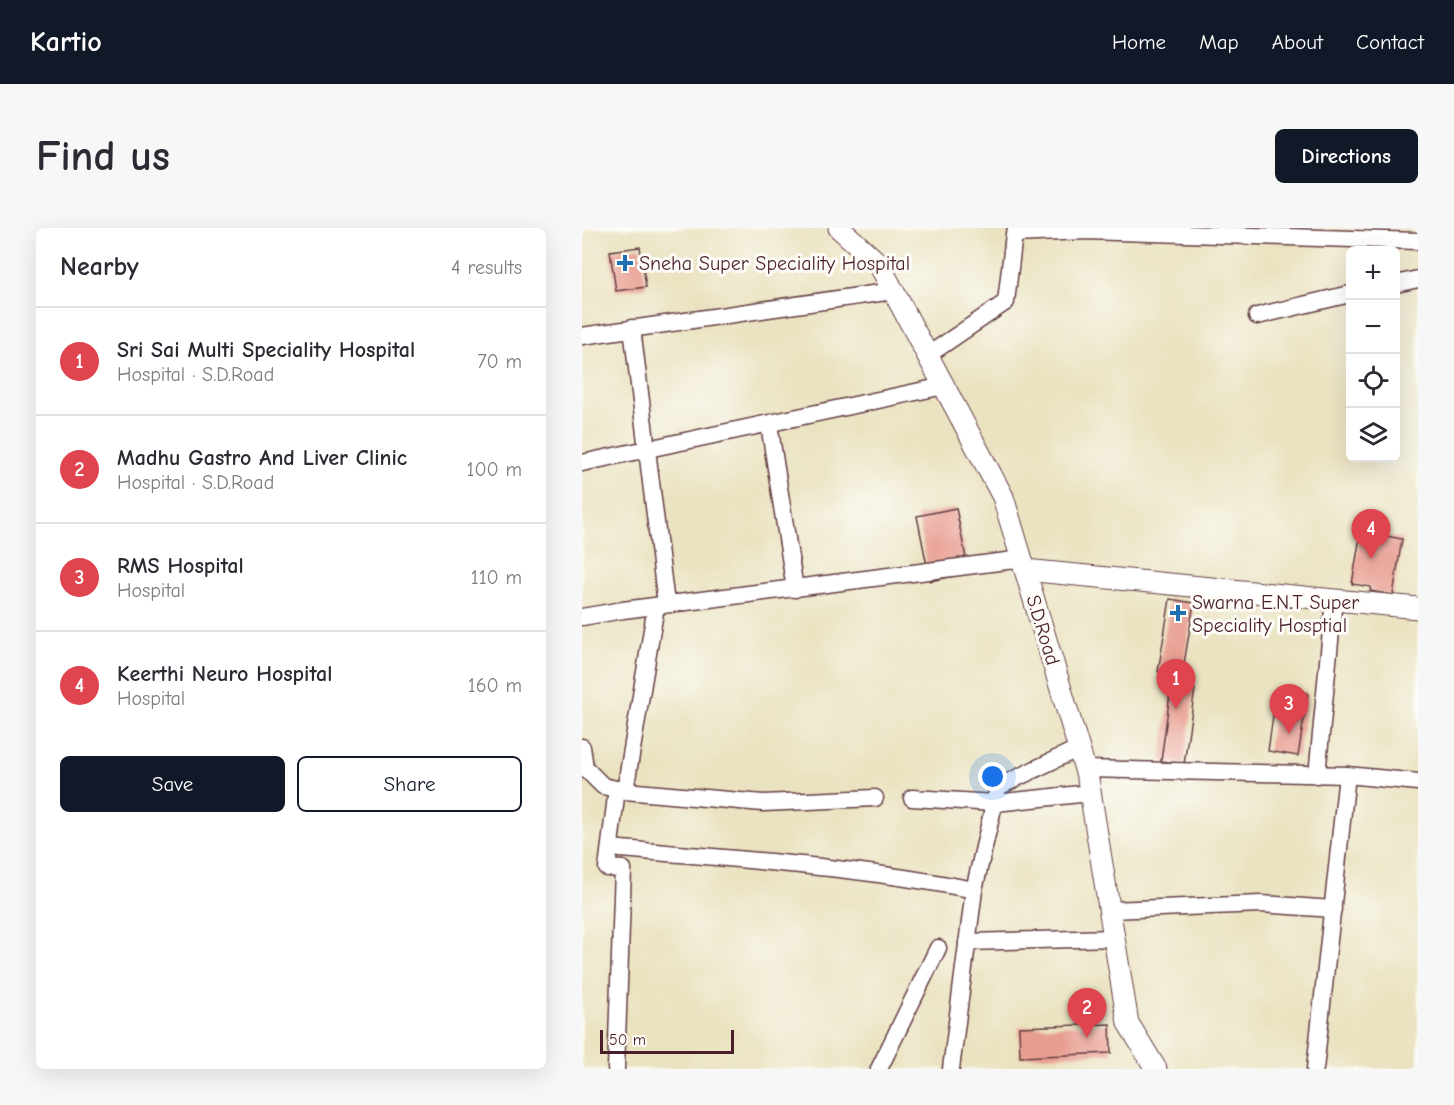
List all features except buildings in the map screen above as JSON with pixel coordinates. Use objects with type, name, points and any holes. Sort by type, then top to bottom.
[{"type":"street","name":"S.D.Road","points":[[839,228],[879,264],[1003,497],[1085,769],[1128,1023],[1156,1069]]},
{"type":"street","points":[[928,355],[1006,302],[1014,234],[1084,229],[1418,241]]},
{"type":"street","points":[[1400,283],[1418,279]]},
{"type":"street","points":[[582,336],[893,291]]},
{"type":"street","points":[[1257,316],[1346,295]]},
{"type":"street","points":[[616,1069],[623,869],[607,868],[621,790],[661,605],[647,449],[632,328]]},
{"type":"street","points":[[582,463],[944,386]]},
{"type":"street","points":[[769,424],[795,589]]},
{"type":"street","points":[[582,618],[661,605],[1024,564],[1418,608]]},
{"type":"street","points":[[1317,775],[1334,600]]},
{"type":"street","points":[[582,747],[583,769],[603,786],[621,790],[763,803],[875,798]]},
{"type":"street","points":[[951,1069],[974,890],[998,787],[1078,748]]},
{"type":"street","points":[[1085,769],[1347,775],[1418,782]]},
{"type":"street","points":[[1316,1069],[1347,775]]},
{"type":"street","points":[[912,798],[995,803],[1090,793]]},
{"type":"street","points":[[610,848],[907,877],[974,890]]},
{"type":"street","points":[[1110,910],[1261,904],[1333,909]]},
{"type":"street","points":[[967,942],[1114,939]]},
{"type":"street","points":[[879,1069],[938,948]]},
{"type":"place","name":"Sneha Super Speciality Hospital","points":[[625,263]]},
{"type":"place","name":"Keerthi Neuro Hospital","points":[[1371,559]]},
{"type":"place","name":"Swarna E.N.T Super Speciality Hosptial","points":[[1178,613]]},
{"type":"place","name":"Sri Sai Multi Speciality Hospital","points":[[1176,709]]},
{"type":"place","name":"RMS Hospital","points":[[1289,734]]},
{"type":"place","name":"Madhu Gastro And Liver Clinic","points":[[1087,1038]]}]
